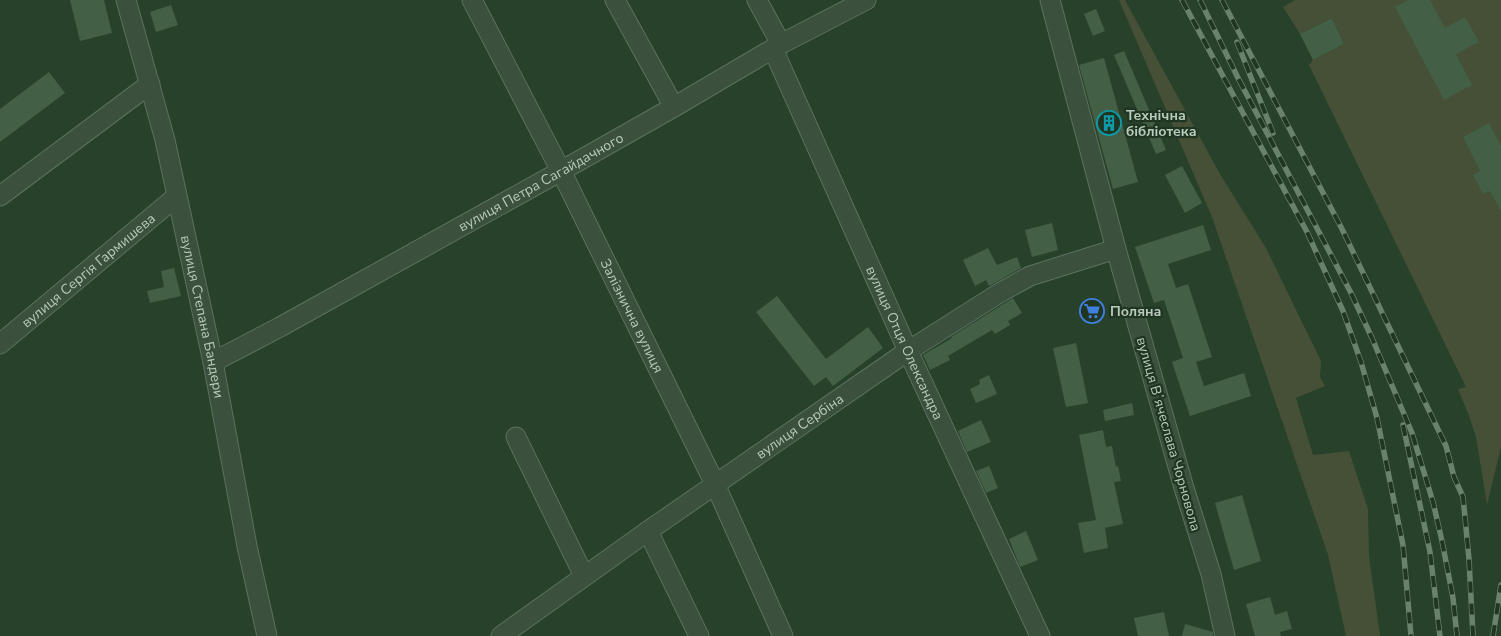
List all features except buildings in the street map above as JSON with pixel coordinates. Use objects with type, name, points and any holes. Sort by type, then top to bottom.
[{"type":"street","name":"вулиця Степана Бандери","points":[[126,0],[165,140],[214,362],[247,546],[267,636]]},
{"type":"street","name":"Залізнична вулиця","points":[[472,0],[561,171],[716,484],[783,636]]},
{"type":"street","points":[[615,0],[674,107]]},
{"type":"street","name":"вулиця Отця Олександра","points":[[757,0],[908,351],[1040,636]]},
{"type":"street","name":"вулиця Петра Сагайдачного","points":[[214,362],[561,171],[777,46],[866,0]]},
{"type":"street","name":"вулиця Вʼячеслава Чорновола","points":[[1050,0],[1116,249],[1184,488],[1211,574],[1225,636]]},
{"type":"street","points":[[0,196],[150,84]]},
{"type":"street","name":"вулиця Сергія Гармишева","points":[[0,344],[177,196]]},
{"type":"street","name":"вулиця Сербіна","points":[[509,634],[584,576],[908,351],[1030,276],[1116,249]]},
{"type":"street","points":[[516,437],[584,576]]},
{"type":"street","points":[[648,531],[699,636]]},
{"type":"green space","points":[[1119,0],[1125,0],[1220,174],[1266,248],[1321,361],[1320,377],[1325,386],[1296,398],[1313,455],[1349,451],[1368,509],[1369,556],[1380,636],[1346,636],[1328,555],[1212,217]]},
{"type":"green space","points":[[1295,0],[1501,0],[1501,447],[1487,505],[1476,437],[1458,389],[1466,387],[1309,65],[1313,60],[1344,44],[1332,18],[1300,34],[1283,7]]},
{"type":"railway","points":[[1182,0],[1307,232],[1343,311],[1361,362],[1377,418],[1403,545],[1411,636]]},
{"type":"railway","points":[[1200,0],[1238,78],[1351,293],[1412,433],[1433,502],[1442,541],[1453,598],[1457,636]]},
{"type":"railway","points":[[1222,0],[1342,229],[1446,446],[1454,477],[1463,497],[1469,559],[1473,636]]},
{"type":"railway","points":[[1237,42],[1273,133]]},
{"type":"railway","points":[[1403,425],[1430,552],[1440,636]]},
{"type":"railway","points":[[1493,636],[1501,585]]},
{"type":"place","name":"Технічна бібліотека","points":[[1109,123]]},
{"type":"place","name":"Поляна","points":[[1092,311]]}]
